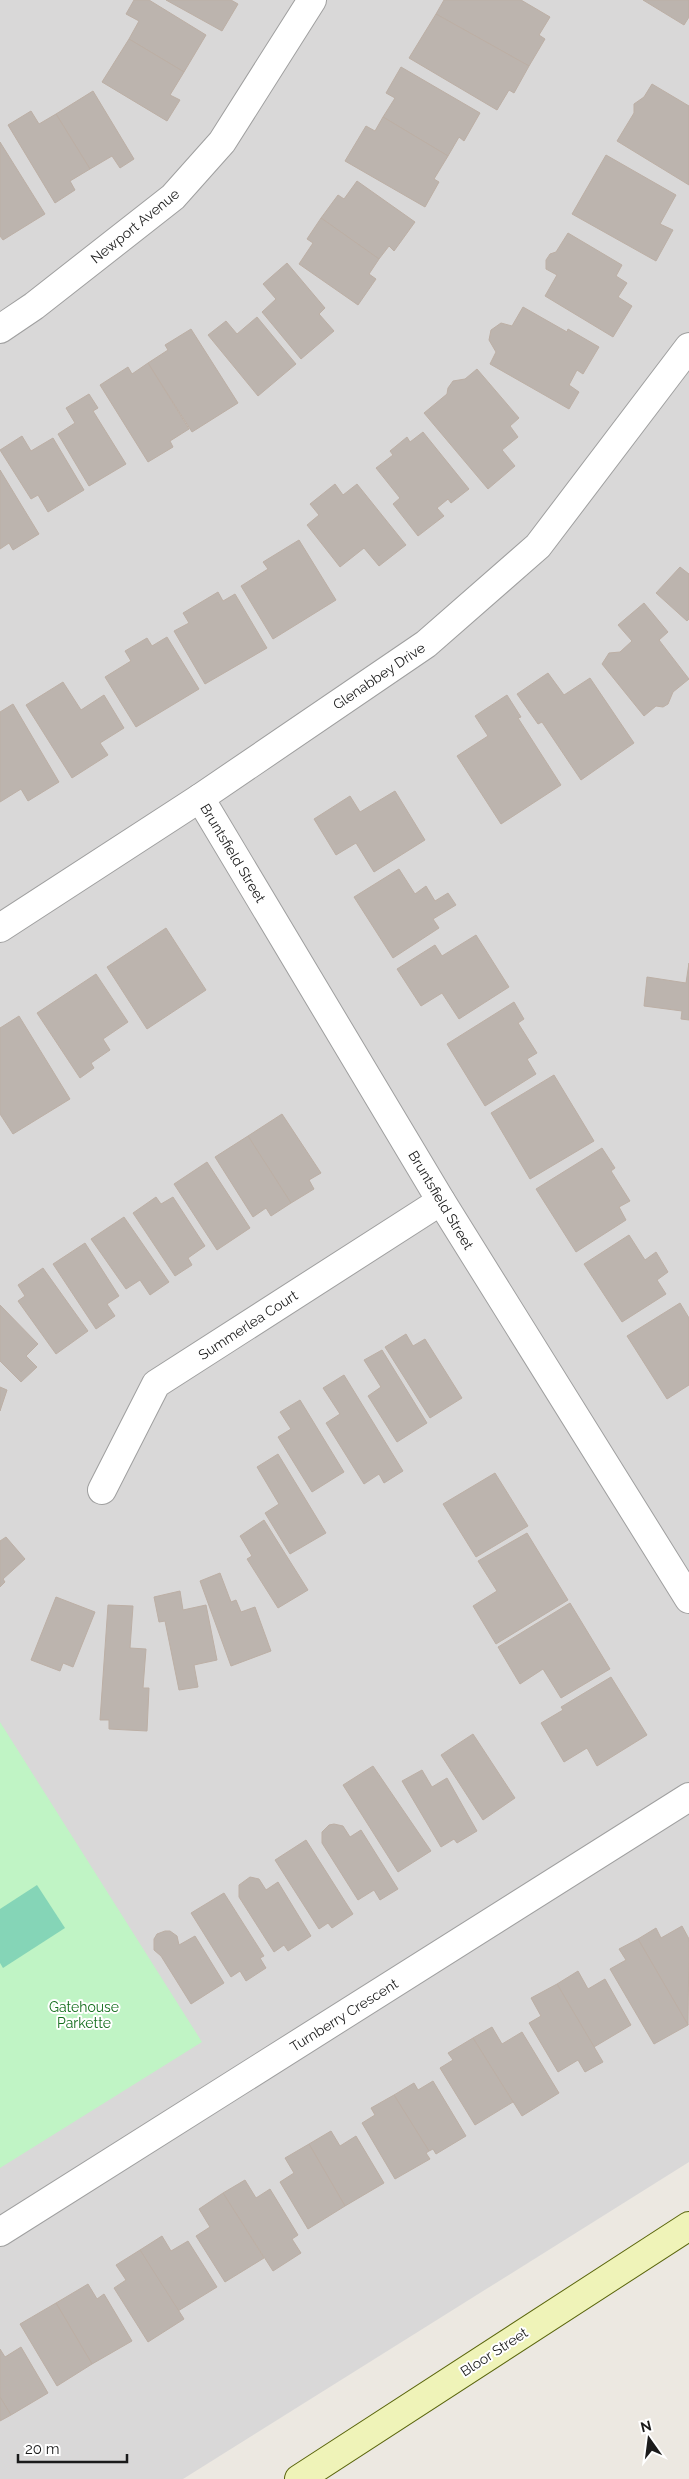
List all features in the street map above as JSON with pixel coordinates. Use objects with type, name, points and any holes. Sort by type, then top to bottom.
[{"type":"main road","name":"Bloor Street","points":[[299,2479],[689,2226]]},
{"type":"street","name":"Newport Avenue","points":[[0,329],[34,306],[173,198],[222,142],[312,0]]},
{"type":"street","name":"Glenabbey Drive","points":[[0,928],[200,798],[426,644],[538,546],[689,347]]},
{"type":"street","name":"Bruntsfield Street","points":[[200,798],[441,1201],[689,1599]]},
{"type":"street","name":"Summerlea Court","points":[[102,1490],[156,1384],[441,1201]]},
{"type":"street","name":"Turnberry Crescent","points":[[0,2232],[689,1798]]},
{"type":"shaded area","points":[[0,0],[689,0],[689,2162],[183,2479],[0,2479]]},
{"type":"green space","name":"Gatehouse Parkette","points":[[0,1722],[202,2042],[0,2168]]},
{"type":"green space","points":[[37,1885],[65,1928],[3,1968],[0,1963],[0,1909]]},
{"type":"building","points":[[134,0],[149,0],[206,35],[184,72],[129,39],[139,21],[126,14]]},
{"type":"building","points":[[166,0],[231,0],[238,4],[222,31]]},
{"type":"building","points":[[444,0],[521,0],[550,17],[539,35],[545,39],[529,66],[436,14]]},
{"type":"building","points":[[643,0],[689,0],[689,17],[684,25]]},
{"type":"building","points":[[436,14],[529,66],[514,93],[509,90],[497,110],[409,58]]},
{"type":"building","points":[[129,39],[184,72],[170,95],[180,100],[167,121],[102,82]]},
{"type":"building","points":[[401,67],[480,113],[464,141],[459,137],[448,156],[383,117],[395,98],[386,93]]},
{"type":"building","points":[[652,84],[689,106],[689,185],[617,141],[634,113],[634,104],[644,97]]},
{"type":"building","points":[[93,91],[134,159],[120,168],[112,156],[90,169],[56,114]]},
{"type":"building","points":[[31,111],[39,124],[56,114],[90,169],[70,181],[75,190],[55,203],[8,125]]},
{"type":"building","points":[[383,117],[448,156],[434,179],[439,182],[425,207],[345,161],[366,126],[375,131]]},
{"type":"building","points":[[0,142],[45,214],[3,240],[0,236]]},
{"type":"building","points":[[606,155],[676,195],[660,224],[673,230],[656,261],[572,214]]},
{"type":"building","points":[[357,181],[415,222],[394,251],[389,246],[379,259],[321,218],[338,195],[344,199]]},
{"type":"building","points":[[321,218],[379,259],[369,274],[376,279],[358,305],[299,264],[313,243],[307,239]]},
{"type":"building","points":[[568,233],[622,265],[616,276],[627,283],[618,297],[632,306],[613,337],[545,296],[557,275],[546,269],[546,260],[550,254],[556,252]]},
{"type":"building","points":[[287,263],[325,308],[319,314],[334,331],[301,359],[262,312],[276,299],[263,284]]},
{"type":"building","points":[[523,307],[567,332],[568,329],[599,347],[583,374],[577,370],[569,385],[579,392],[569,409],[490,364],[496,352],[489,340],[491,330],[501,323],[512,326]]},
{"type":"building","points":[[257,317],[296,364],[258,396],[208,335],[226,321],[237,334]]},
{"type":"building","points":[[191,329],[238,403],[192,432],[148,363],[168,350],[165,345]]},
{"type":"building","points":[[148,363],[189,429],[170,441],[173,447],[148,462],[100,385],[128,367],[132,374]]},
{"type":"building","points":[[477,369],[519,418],[510,426],[518,437],[502,450],[515,466],[488,489],[424,413],[447,394],[448,388],[453,381],[465,379]]},
{"type":"building","points":[[89,394],[98,408],[93,411],[126,464],[89,486],[58,434],[75,423],[66,408]]},
{"type":"building","points":[[423,432],[469,489],[451,503],[448,499],[437,508],[444,516],[418,536],[393,504],[400,498],[376,468],[393,455],[390,451],[407,437],[410,442]]},
{"type":"building","points":[[22,436],[31,451],[53,438],[84,490],[48,512],[38,495],[31,499],[0,450]]},
{"type":"building","points":[[0,470],[39,534],[13,550],[9,543],[0,549]]},
{"type":"building","points":[[335,484],[343,495],[357,484],[406,545],[379,566],[364,548],[340,567],[307,525],[319,515],[310,504]]},
{"type":"building","points":[[299,540],[336,600],[273,639],[241,586],[268,569],[263,562]]},
{"type":"building","points":[[680,567],[689,574],[689,619],[687,621],[656,593]]},
{"type":"building","points":[[218,592],[223,601],[235,594],[267,648],[205,684],[174,631],[189,623],[183,613]]},
{"type":"building","points":[[644,603],[668,632],[659,640],[689,679],[673,692],[668,704],[663,707],[656,706],[644,716],[602,664],[609,653],[620,652],[632,641],[618,625]]},
{"type":"building","points":[[167,637],[199,689],[136,727],[105,677],[131,661],[125,651],[147,638],[152,646]]},
{"type":"building","points":[[548,673],[564,695],[590,678],[634,743],[581,780],[542,722],[538,724],[517,694]]},
{"type":"building","points":[[63,682],[81,710],[104,695],[124,728],[100,743],[108,755],[72,778],[26,705]]},
{"type":"building","points":[[507,695],[521,717],[518,718],[561,785],[501,824],[457,756],[488,736],[475,716]]},
{"type":"building","points":[[13,704],[59,782],[28,801],[21,789],[0,802],[0,712]]},
{"type":"building","points":[[395,791],[425,840],[374,872],[356,843],[336,855],[314,819],[350,796],[360,812]]},
{"type":"building","points":[[399,869],[415,894],[426,886],[435,901],[448,893],[456,905],[433,919],[439,928],[393,958],[354,897]]},
{"type":"building","points":[[166,928],[206,990],[147,1029],[107,967]]},
{"type":"building","points":[[476,935],[509,987],[459,1019],[442,993],[421,1006],[397,969],[435,945],[442,956]]},
{"type":"building","points":[[689,963],[689,1020],[681,1019],[682,1011],[644,1006],[647,977],[686,983]]},
{"type":"building","points":[[96,974],[128,1022],[103,1039],[110,1050],[91,1063],[94,1068],[80,1078],[37,1013]]},
{"type":"building","points":[[514,1002],[524,1019],[518,1023],[537,1053],[527,1059],[536,1074],[485,1106],[447,1044]]},
{"type":"building","points":[[19,1016],[70,1099],[13,1134],[0,1114],[0,1028]]},
{"type":"building","points":[[554,1075],[594,1141],[530,1179],[491,1113]]},
{"type":"building","points":[[282,1114],[321,1173],[309,1180],[314,1189],[291,1203],[248,1136]]},
{"type":"building","points":[[248,1136],[291,1203],[271,1216],[266,1208],[253,1217],[215,1157]]},
{"type":"building","points":[[602,1148],[615,1168],[611,1171],[630,1201],[619,1207],[626,1220],[576,1252],[536,1189]]},
{"type":"building","points":[[207,1162],[250,1228],[217,1250],[174,1184]]},
{"type":"building","points":[[156,1197],[161,1204],[173,1197],[205,1246],[188,1258],[192,1265],[175,1276],[133,1213]]},
{"type":"building","points":[[124,1217],[169,1282],[150,1295],[140,1280],[126,1289],[91,1239]]},
{"type":"building","points":[[629,1235],[645,1260],[656,1252],[668,1272],[657,1280],[666,1294],[622,1322],[584,1264]]},
{"type":"building","points":[[85,1243],[119,1296],[107,1304],[115,1316],[96,1329],[53,1264]]},
{"type":"building","points":[[43,1268],[88,1331],[56,1354],[18,1301],[25,1296],[18,1285]]},
{"type":"building","points":[[680,1303],[689,1318],[689,1385],[667,1399],[627,1336]]},
{"type":"building","points":[[0,1305],[38,1344],[26,1356],[37,1367],[21,1382],[0,1361]]},
{"type":"building","points":[[406,1334],[413,1346],[425,1339],[462,1398],[430,1418],[385,1347]]},
{"type":"building","points":[[382,1350],[427,1423],[397,1442],[368,1396],[381,1387],[364,1360]]},
{"type":"building","points":[[344,1375],[403,1471],[384,1483],[379,1474],[364,1484],[326,1423],[340,1414],[323,1388]]},
{"type":"building","points":[[0,1387],[7,1390],[0,1411]]},
{"type":"building","points":[[300,1400],[344,1472],[312,1492],[278,1437],[291,1429],[280,1412]]},
{"type":"building","points":[[278,1454],[326,1533],[290,1554],[265,1513],[279,1504],[257,1467]]},
{"type":"building","points":[[495,1473],[528,1526],[476,1557],[443,1504]]},
{"type":"building","points":[[264,1520],[308,1590],[278,1608],[247,1559],[252,1556],[240,1536]]},
{"type":"building","points":[[527,1533],[568,1600],[496,1644],[473,1606],[497,1591],[478,1561]]},
{"type":"building","points":[[6,1537],[25,1559],[3,1579],[5,1582],[0,1587],[0,1541]]},
{"type":"building","points":[[220,1573],[231,1602],[236,1600],[241,1612],[255,1607],[271,1651],[231,1666],[200,1581]]},
{"type":"building","points":[[180,1591],[183,1610],[206,1605],[217,1660],[194,1665],[198,1687],[179,1690],[165,1621],[159,1622],[154,1597]]},
{"type":"building","points":[[56,1597],[95,1612],[73,1667],[63,1663],[60,1671],[31,1660]]},
{"type":"building","points":[[570,1603],[610,1669],[561,1698],[543,1669],[520,1684],[498,1647]]},
{"type":"building","points":[[108,1605],[133,1606],[130,1648],[146,1649],[143,1688],[149,1688],[147,1731],[109,1729],[109,1720],[100,1720]]},
{"type":"building","points":[[611,1677],[647,1735],[597,1766],[587,1748],[564,1762],[541,1723],[563,1710],[561,1707]]},
{"type":"building","points":[[473,1734],[515,1798],[483,1820],[441,1755]]},
{"type":"building","points":[[373,1766],[431,1851],[398,1872],[343,1785]]},
{"type":"building","points":[[422,1770],[432,1787],[447,1778],[477,1831],[457,1843],[454,1839],[441,1847],[402,1781]]},
{"type":"building","points":[[329,1825],[343,1826],[350,1837],[361,1830],[398,1889],[380,1900],[374,1890],[358,1900],[322,1843],[322,1832]]},
{"type":"building","points":[[306,1840],[353,1914],[332,1928],[328,1923],[319,1929],[275,1860]]},
{"type":"building","points":[[250,1877],[259,1879],[266,1890],[278,1882],[311,1936],[288,1951],[284,1945],[274,1952],[239,1897],[239,1885]]},
{"type":"building","points":[[224,1893],[264,1956],[260,1958],[266,1968],[246,1981],[240,1971],[231,1977],[191,1913]]},
{"type":"building","points":[[682,1926],[689,1939],[688,2025],[638,1939],[656,1928],[661,1938]]},
{"type":"building","points":[[170,1931],[177,1936],[179,1945],[195,1936],[224,1983],[191,2004],[161,1956],[154,1950],[154,1939],[157,1934]]},
{"type":"building","points":[[638,1939],[688,2025],[654,2044],[610,1969],[626,1960],[619,1949]]},
{"type":"building","points":[[578,1971],[588,1989],[605,1979],[631,2025],[594,2047],[557,1984]]},
{"type":"building","points":[[557,1984],[603,2062],[585,2072],[578,2060],[558,2072],[529,2023],[541,2016],[531,1998]]},
{"type":"building","points":[[492,2027],[502,2044],[522,2032],[559,2093],[522,2116],[473,2038]]},
{"type":"building","points":[[473,2038],[513,2102],[475,2125],[440,2068],[453,2060],[448,2053]]},
{"type":"building","points":[[433,2081],[466,2136],[436,2154],[433,2149],[429,2151],[394,2095],[414,2083],[418,2090]]},
{"type":"building","points":[[394,2095],[429,2151],[426,2153],[430,2159],[395,2179],[362,2123],[375,2115],[371,2108]]},
{"type":"building","points":[[331,2131],[340,2146],[356,2136],[384,2183],[345,2206],[309,2144]]},
{"type":"building","points":[[309,2144],[345,2206],[308,2229],[280,2182],[294,2173],[285,2158]]},
{"type":"building","points":[[245,2180],[256,2198],[270,2189],[298,2235],[292,2239],[301,2253],[273,2271],[223,2193]]},
{"type":"building","points":[[223,2193],[264,2258],[225,2282],[196,2236],[210,2227],[199,2209]]},
{"type":"building","points":[[162,2236],[171,2251],[188,2241],[217,2287],[178,2311],[140,2250]]},
{"type":"building","points":[[140,2250],[184,2319],[148,2342],[114,2288],[126,2280],[116,2265]]},
{"type":"building","points":[[88,2284],[97,2299],[104,2294],[132,2341],[92,2364],[56,2303]]},
{"type":"building","points":[[56,2303],[92,2364],[57,2386],[20,2324]]},
{"type":"building","points":[[21,2347],[48,2393],[11,2415],[0,2397],[0,2349],[5,2357]]},
{"type":"building","points":[[0,2397],[11,2415],[0,2421]]}]
